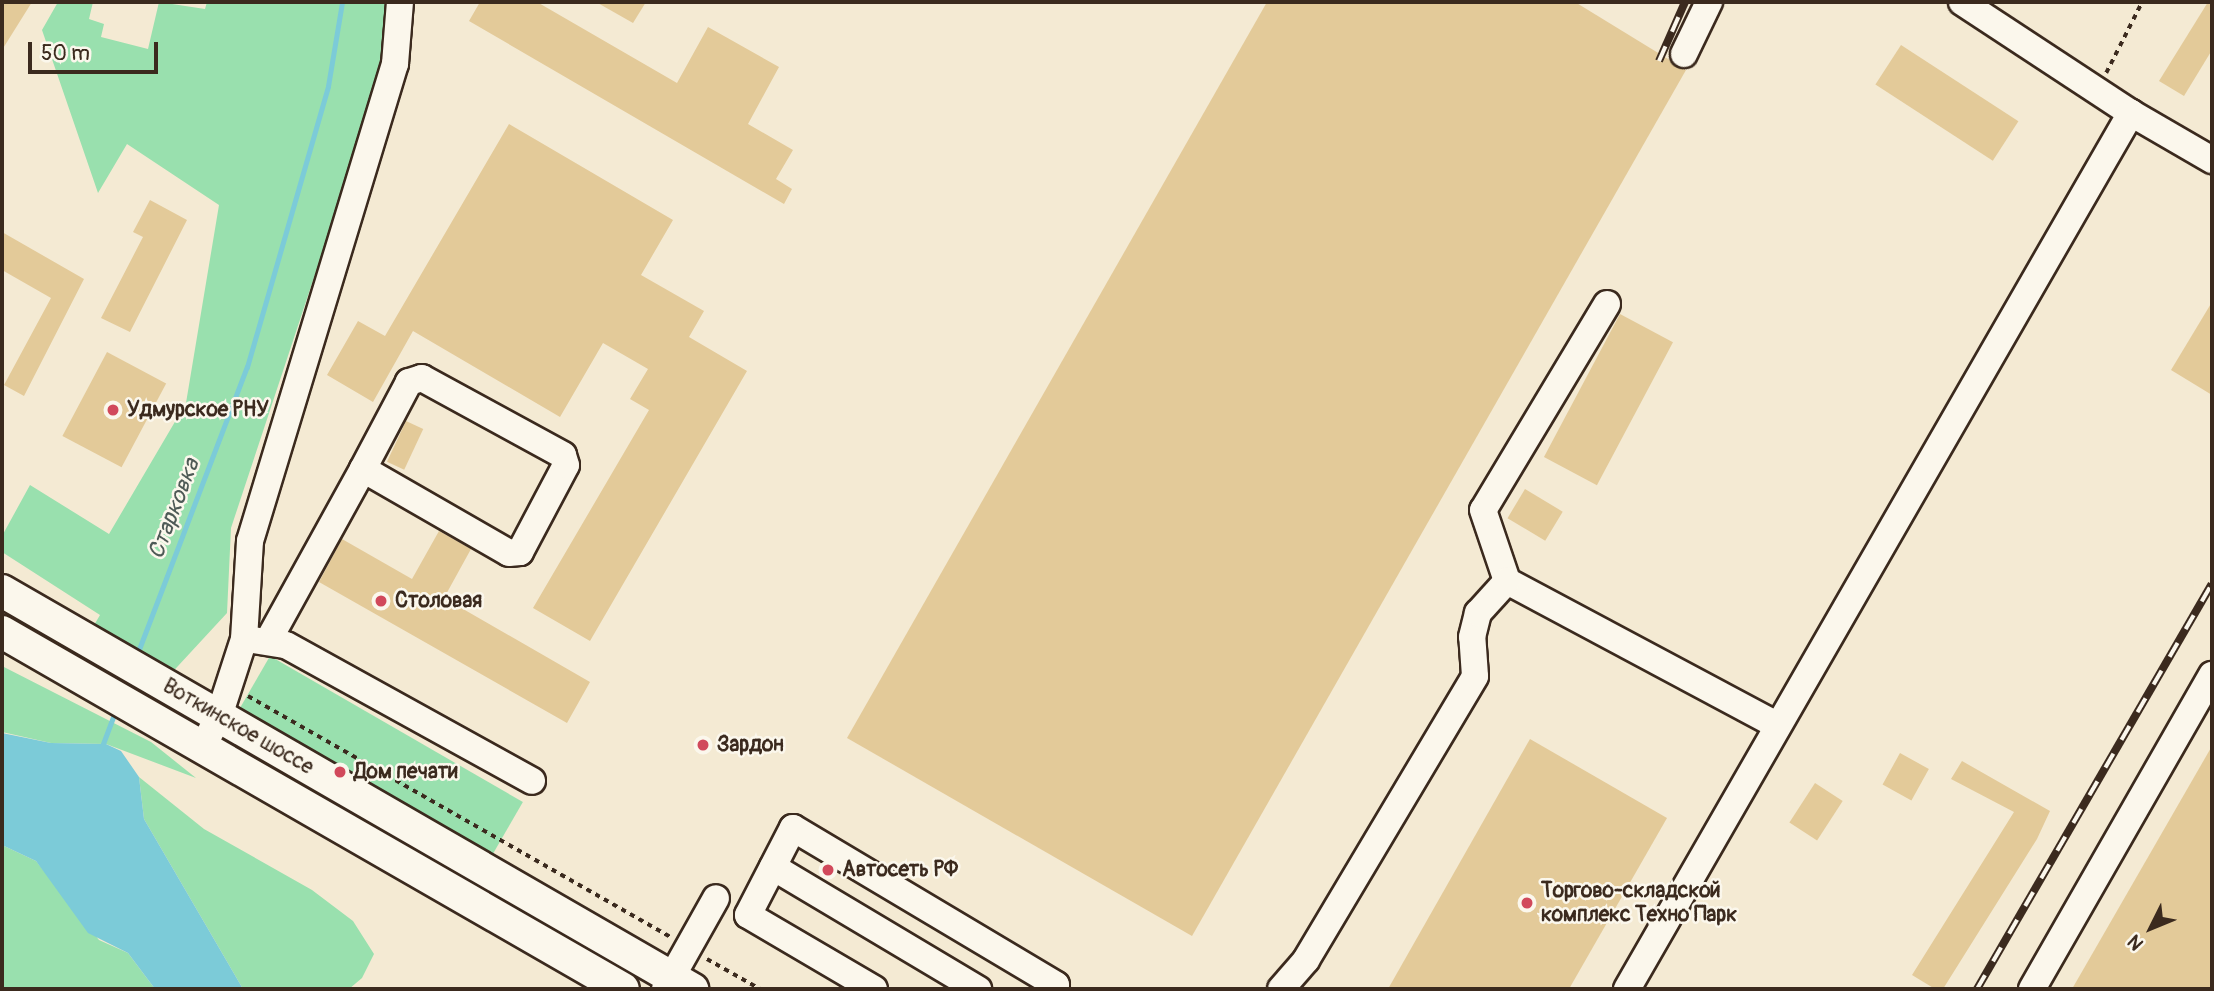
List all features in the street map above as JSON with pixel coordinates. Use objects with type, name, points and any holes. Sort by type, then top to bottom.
[{"type":"main road","name":"Воткинское шоссе","points":[[2,591],[676,985]]},
{"type":"main road","name":"Воткинское шоссе","points":[[2,632],[623,989]]},
{"type":"lane","points":[[256,640],[250,541],[395,64],[400,2]]},
{"type":"lane","points":[[1684,54],[1709,2]]},
{"type":"lane","points":[[1962,2],[2131,113],[2212,160]]},
{"type":"lane","points":[[1627,989],[2131,113]]},
{"type":"lane","points":[[1607,304],[1483,510],[1507,581],[1778,726]]},
{"type":"lane","points":[[202,748],[219,716],[229,685],[363,469],[409,382],[422,378],[563,455],[566,465],[520,552],[509,553],[363,469]]},
{"type":"lane","points":[[1281,989],[1306,960],[1475,676],[1472,637],[1478,613],[1507,581]]},
{"type":"lane","points":[[256,640],[286,645],[532,781]]},
{"type":"lane","points":[[2032,989],[2212,675]]},
{"type":"lane","points":[[874,989],[748,915],[793,828],[1056,985],[1054,989]]},
{"type":"lane","points":[[773,867],[978,989]]},
{"type":"lane","points":[[676,985],[688,948],[716,898]]},
{"type":"path","points":[[2097,91],[2142,2]]},
{"type":"path","points":[[229,685],[760,989]]},
{"type":"green space","points":[[58,2],[93,2],[89,19],[104,24],[101,37],[148,49],[159,2],[205,9],[207,2],[390,2],[384,66],[231,528],[227,613],[166,679],[90,632],[100,615],[2,552],[2,536],[30,485],[109,534],[186,403],[219,205],[127,144],[98,193],[42,30]]},
{"type":"green space","points":[[270,656],[523,802],[488,862],[236,716]]},
{"type":"green space","points":[[2,666],[151,742],[196,778],[106,744],[51,743],[2,732]]},
{"type":"green space","points":[[139,777],[204,829],[312,890],[353,921],[374,954],[362,978],[349,989],[243,989],[144,819]]},
{"type":"green space","points":[[2,845],[36,861],[99,940],[128,953],[155,989],[2,989]]},
{"type":"water","points":[[2,733],[51,743],[106,744],[121,751],[139,777],[144,819],[243,989],[155,989],[128,953],[88,933],[36,861],[2,845]]},
{"type":"building","points":[[2,2],[32,2],[2,50]]},
{"type":"building","points":[[480,2],[537,2],[677,83],[708,27],[779,67],[748,124],[793,150],[776,179],[792,189],[784,204],[469,21]]},
{"type":"building","points":[[596,2],[646,2],[633,23]]},
{"type":"building","points":[[1267,2],[1575,2],[1686,70],[1192,936],[847,738]]},
{"type":"building","points":[[2208,2],[2212,2],[2212,50],[2184,96],[2159,81]]},
{"type":"building","points":[[1901,45],[2018,121],[1993,161],[1875,84]]},
{"type":"building","points":[[509,124],[673,220],[641,275],[704,311],[689,337],[747,371],[590,641],[533,608],[649,410],[630,399],[648,369],[603,343],[560,417],[413,331],[373,402],[327,375],[358,321],[385,336]]},
{"type":"building","points":[[150,200],[187,220],[130,332],[101,318],[143,237],[133,232]]},
{"type":"building","points":[[2,232],[84,279],[24,396],[4,385],[51,298],[2,270]]},
{"type":"building","points":[[2212,302],[2212,395],[2171,370]]},
{"type":"building","points":[[1620,314],[1673,342],[1597,485],[1544,457]]},
{"type":"building","points":[[107,352],[166,383],[122,467],[62,436]]},
{"type":"building","points":[[406,421],[423,429],[404,470],[387,462]]},
{"type":"building","points":[[1525,489],[1563,512],[1545,541],[1507,518]]},
{"type":"building","points":[[439,531],[471,549],[444,598],[590,682],[567,723],[319,582],[342,539],[412,579]]},
{"type":"building","name":"Торгово-складской комплекс Техно Парк","points":[[1530,739],[1667,818],[1569,989],[1388,989]]},
{"type":"building","points":[[2212,746],[2212,989],[2072,989]]},
{"type":"building","points":[[1900,753],[1929,769],[1911,800],[1883,784]]},
{"type":"building","points":[[1962,761],[2050,811],[2037,839],[1943,989],[1935,989],[1912,975],[2014,812],[1951,779]]},
{"type":"building","points":[[1815,783],[1843,801],[1817,840],[1789,822]]},
{"type":"waterway","name":"Старковка","points":[[136,657],[247,367],[328,86],[342,2]]},
{"type":"waterway","name":"Старковка","points":[[101,749],[116,709]]},
{"type":"railway","points":[[1659,61],[1685,2]]},
{"type":"railway","points":[[1977,989],[2212,584]]},
{"type":"place","name":"Удмурское РНУ","points":[[113,410]]},
{"type":"place","name":"Столовая","points":[[381,601]]},
{"type":"place","name":"Зардон","points":[[703,745]]},
{"type":"place","name":"Дом печати","points":[[340,772]]},
{"type":"place","name":"Автосеть РФ","points":[[828,870]]},
{"type":"place","name":"Торгово-складской комплекс Техно Парк","points":[[1527,903]]}]
